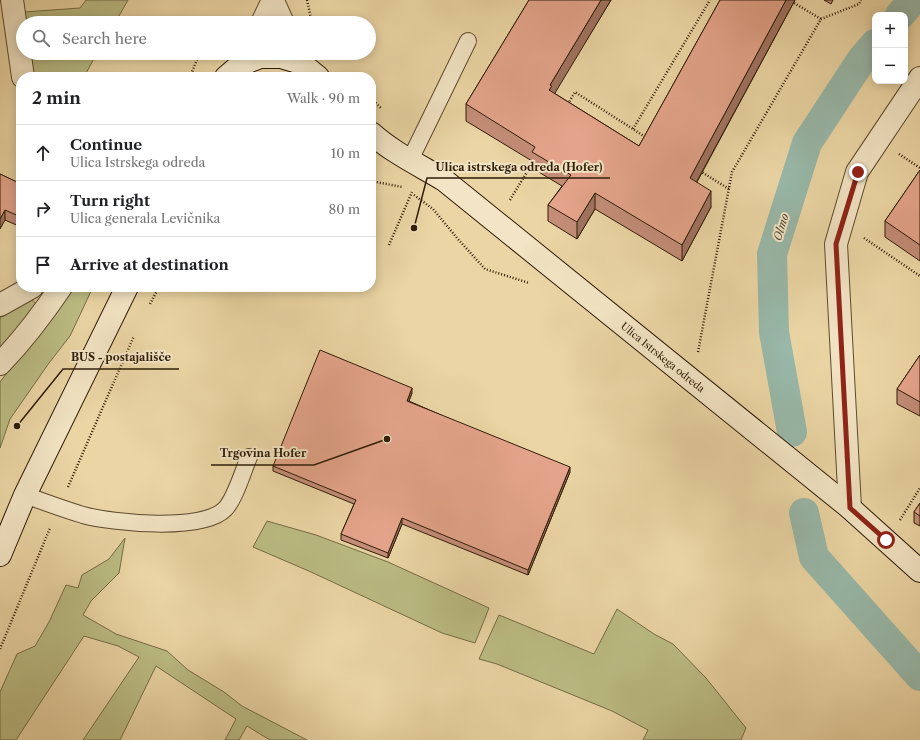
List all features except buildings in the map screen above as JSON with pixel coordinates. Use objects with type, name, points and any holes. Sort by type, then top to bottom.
[{"type":"street","points":[[12,0],[16,26]]},
{"type":"street","points":[[266,16],[273,1]]},
{"type":"street","points":[[273,1],[280,16]]},
{"type":"street","points":[[21,60],[23,72]]},
{"type":"street","points":[[238,65],[252,60]]},
{"type":"street","points":[[301,60],[313,72]]},
{"type":"street","points":[[850,508],[836,244],[858,172],[920,78]]},
{"type":"street","points":[[376,138],[410,160]]},
{"type":"street","points":[[376,154],[410,160]]},
{"type":"street","name":"Ulica Istrskega odreda","points":[[410,160],[444,180],[850,508],[920,571]]},
{"type":"street","points":[[0,305],[23,292]]},
{"type":"street","points":[[0,364],[25,337],[58,292]]},
{"type":"street","points":[[0,555],[25,495],[125,292]]},
{"type":"lane","points":[[410,160],[468,41]]},
{"type":"lane","points":[[25,495],[84,515],[134,523],[195,522],[212,518],[224,510],[231,501],[249,457]]},
{"type":"path","points":[[307,0],[310,16]]},
{"type":"path","points":[[633,129],[710,0]]},
{"type":"path","points":[[788,0],[821,19]]},
{"type":"path","points":[[693,381],[732,172],[821,19],[859,4],[861,0]]},
{"type":"path","points":[[192,72],[197,60]]},
{"type":"path","points":[[566,106],[575,92],[652,141]]},
{"type":"path","points":[[376,104],[382,110]]},
{"type":"path","points":[[389,245],[410,160]]},
{"type":"path","points":[[497,223],[534,161]]},
{"type":"path","points":[[697,169],[729,189]]},
{"type":"path","points":[[842,224],[920,276]]},
{"type":"path","points":[[149,305],[156,292]]},
{"type":"path","points":[[0,650],[59,506],[136,332]]},
{"type":"path","points":[[886,540],[920,488]]},
{"type":"green space","points":[[86,0],[128,0],[119,16],[24,16],[24,12],[80,8]]},
{"type":"green space","points":[[29,60],[93,60],[87,72],[33,72]]},
{"type":"green space","points":[[69,292],[91,292],[70,336],[49,363],[10,419],[0,448],[0,382]]},
{"type":"green space","points":[[30,298],[39,306],[0,352],[0,318]]},
{"type":"green space","points":[[267,521],[316,535],[388,562],[489,608],[475,643],[442,633],[311,572],[253,547]]},
{"type":"green space","points":[[125,538],[119,573],[91,601],[83,615],[116,634],[167,651],[188,670],[224,692],[242,706],[307,740],[270,740],[247,726],[239,740],[225,740],[236,719],[156,666],[120,740],[83,740],[139,657],[118,646],[84,636],[16,740],[0,740],[0,692],[17,654],[35,646],[49,622],[66,585],[78,588],[82,575],[109,559]]},
{"type":"green space","points":[[617,609],[654,634],[673,644],[706,678],[746,728],[741,740],[643,740],[648,730],[612,711],[497,664],[479,659],[499,615],[594,654]]},
{"type":"waterway","name":"Olmo","points":[[903,12],[913,0]]},
{"type":"waterway","name":"Olmo","points":[[792,432],[774,332],[772,254],[807,143],[862,59],[872,47]]},
{"type":"waterway","points":[[804,513],[814,557],[920,676]]},
{"type":"place","name":"Ulica istrskega odreda (Hofer)","points":[[414,228]]},
{"type":"place","name":"BUS - postajališče","points":[[17,426]]},
{"type":"place","name":"Trgovina Hofer","points":[[387,439]]},
{"type":"route","points":[[858,172],[836,244],[850,508],[886,540]]}]
